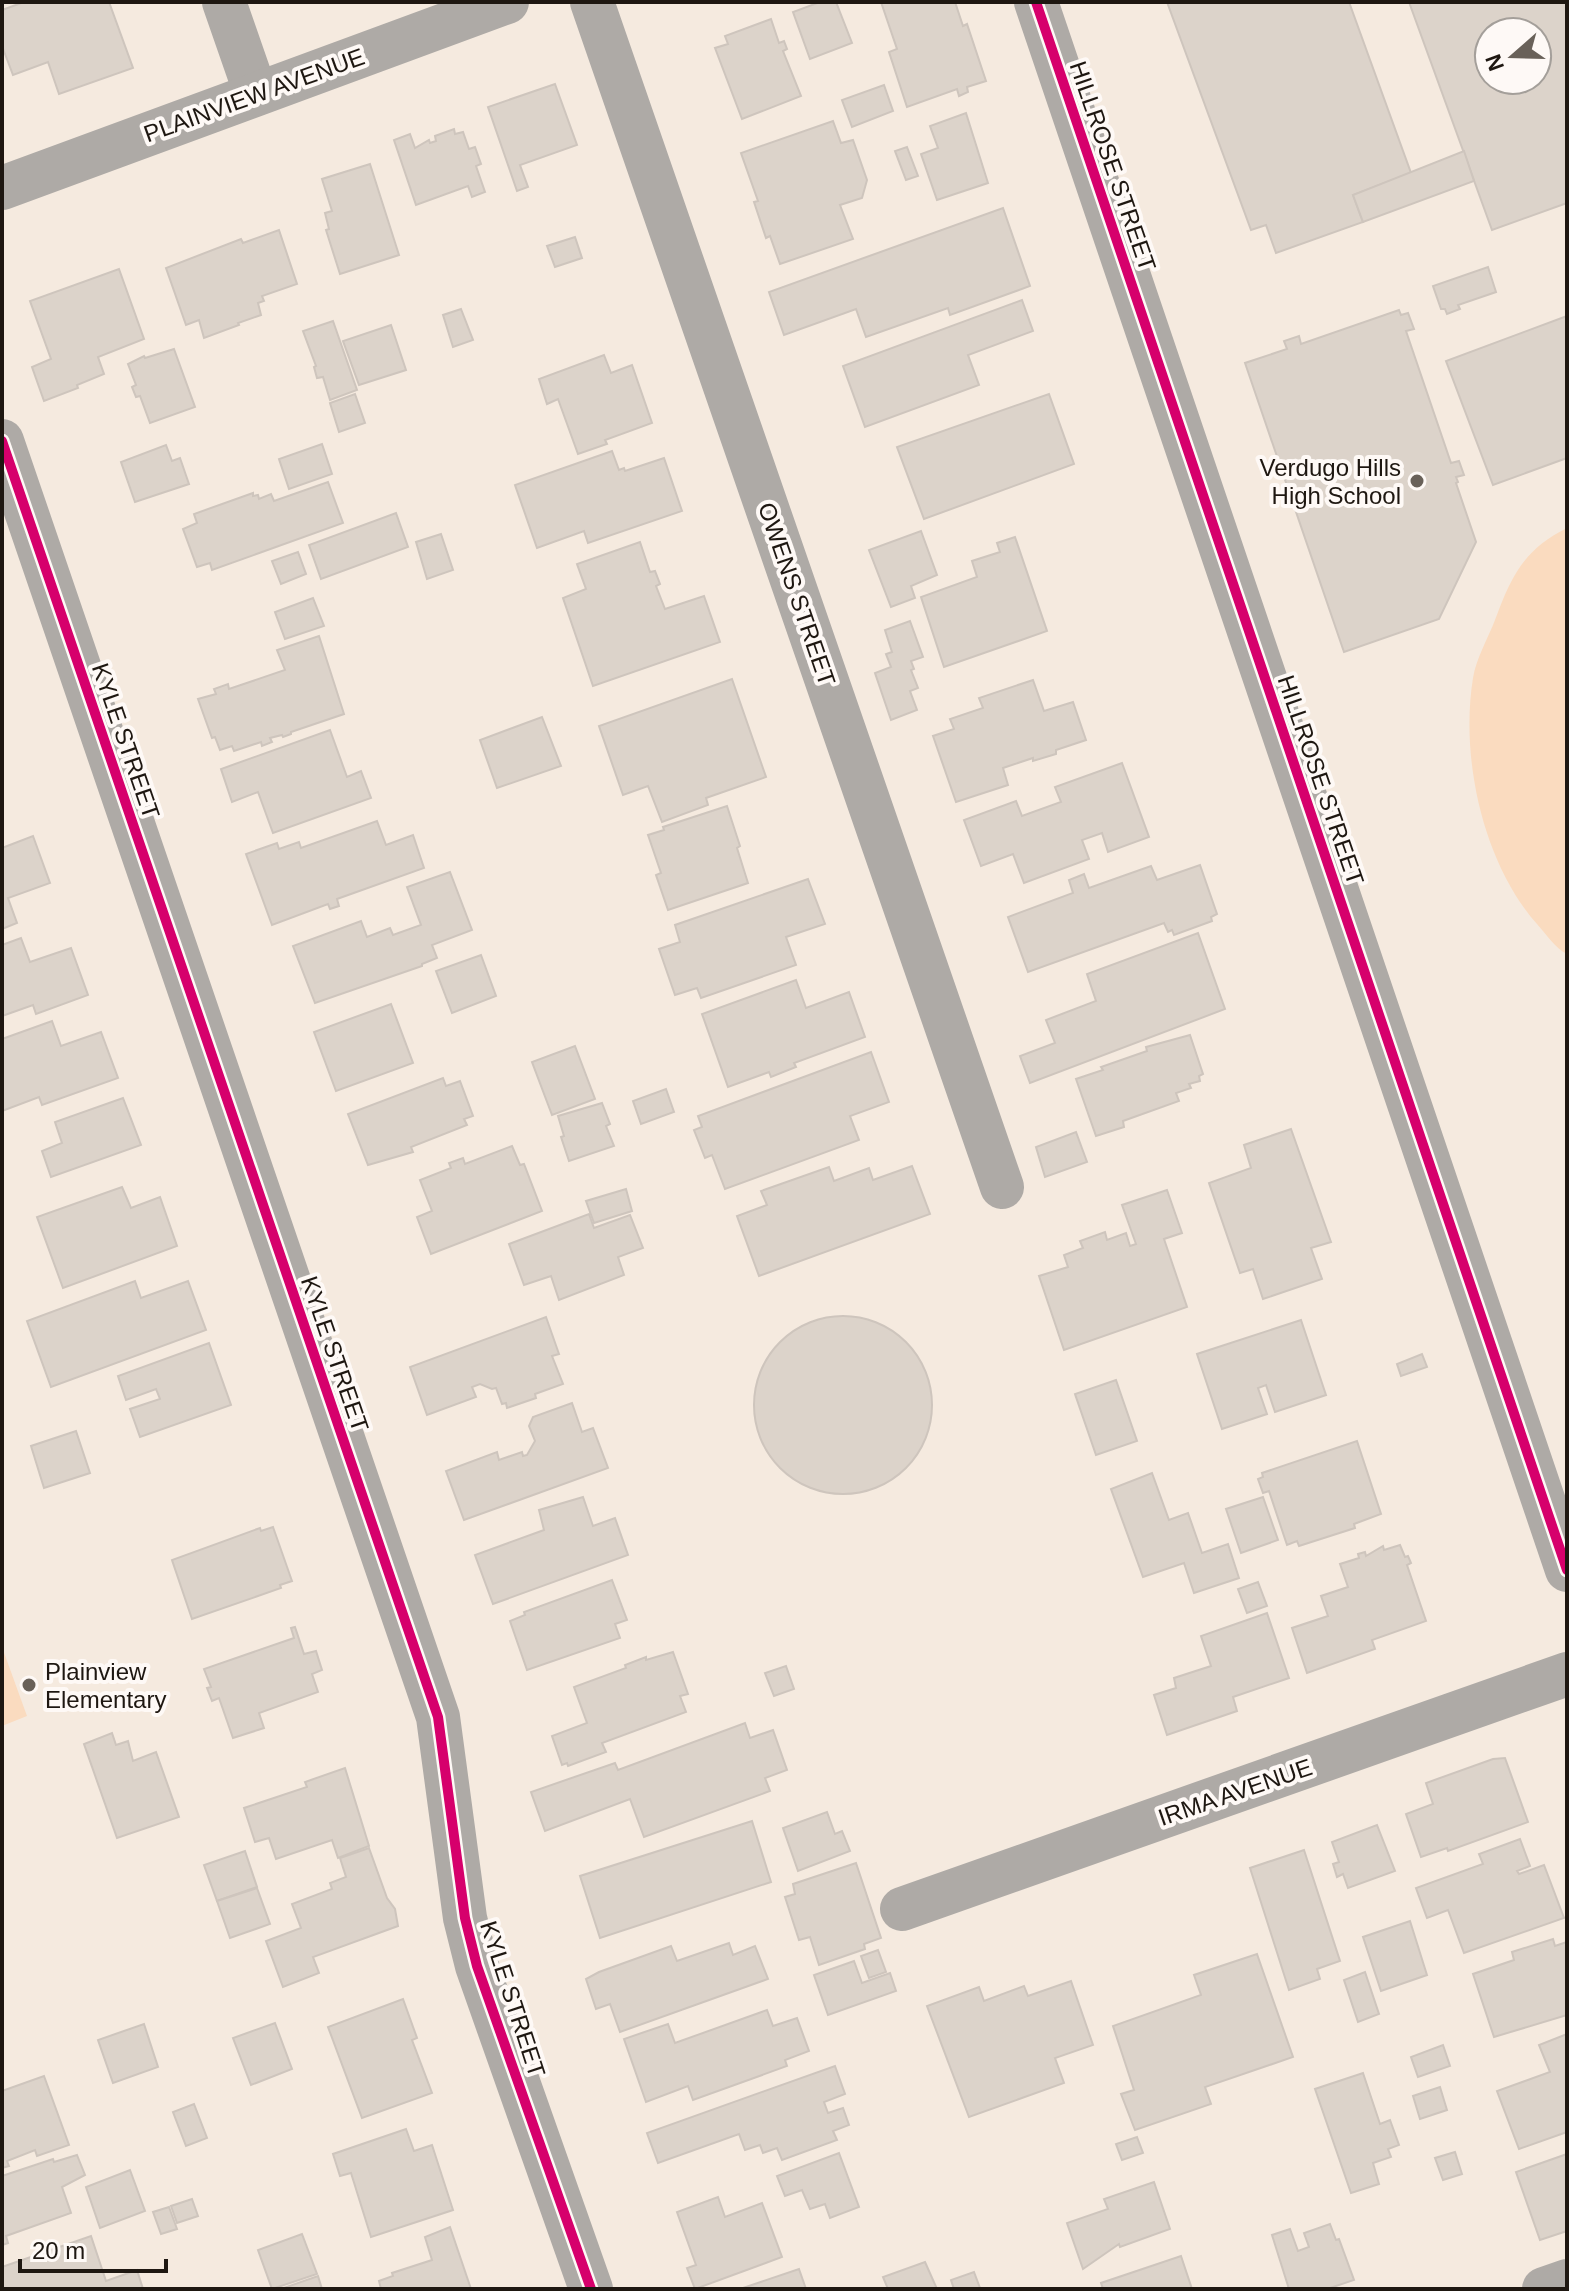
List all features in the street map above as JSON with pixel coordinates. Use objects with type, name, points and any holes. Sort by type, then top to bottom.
[{"type":"street","points":[[224,2],[256,94]]},
{"type":"street","name":"PLAINVIEW AVENUE","points":[[2,188],[507,2]]},
{"type":"street","name":"OWENS STREET","points":[[592,2],[1002,1187]]},
{"type":"street","name":"HILLROSE STREET","points":[[1036,2],[1567,1570]]},
{"type":"street","name":"KYLE STREET","points":[[2,441],[438,1717],[465,1918],[477,1966],[591,2289]]},
{"type":"street","name":"IRMA AVENUE","points":[[902,1909],[1567,1674]]},
{"type":"street","points":[[1544,2289],[1567,2281]]},
{"type":"shaded area","points":[[1567,528],[1567,954],[1537,924],[1502,871],[1480,808],[1473,775],[1470,709],[1477,663],[1513,578],[1529,555]]},
{"type":"shaded area","points":[[2,1647],[27,1716],[2,1726]]},
{"type":"building","points":[[24,2],[109,2],[133,68],[59,94],[48,62],[13,75],[2,46],[2,10]]},
{"type":"building","points":[[820,2],[836,2],[852,43],[810,59],[793,12]]},
{"type":"building","points":[[881,2],[955,2],[963,26],[967,24],[986,81],[967,87],[968,92],[959,96],[957,89],[907,107],[889,52],[897,49]]},
{"type":"building","points":[[1167,2],[1349,2],[1411,173],[1353,195],[1363,222],[1276,253],[1266,225],[1251,230]]},
{"type":"building","points":[[1409,2],[1567,2],[1567,203],[1492,230]]},
{"type":"building","points":[[771,19],[779,43],[784,41],[787,49],[783,51],[801,96],[742,119],[715,48],[728,44],[725,36]]},
{"type":"building","points":[[555,84],[577,145],[520,165],[528,187],[517,191],[488,107]]},
{"type":"building","points":[[884,85],[893,111],[852,127],[842,100]]},
{"type":"building","points":[[966,113],[988,183],[937,200],[921,154],[938,148],[930,126]]},
{"type":"building","points":[[833,121],[841,143],[853,140],[867,180],[862,198],[840,205],[853,239],[780,264],[770,236],[766,238],[754,202],[758,201],[741,153]]},
{"type":"building","points":[[454,129],[455,134],[463,132],[469,149],[475,147],[481,164],[476,166],[485,192],[472,197],[468,186],[416,205],[394,140],[410,134],[415,148],[429,140],[430,143],[436,141],[435,136]]},
{"type":"building","points":[[907,147],[918,176],[906,180],[895,151]]},
{"type":"building","points":[[1464,151],[1474,181],[1363,222],[1353,195]]},
{"type":"building","points":[[370,164],[399,255],[340,274],[326,230],[329,229],[325,213],[332,211],[322,179]]},
{"type":"building","points":[[1003,208],[1030,286],[950,315],[948,308],[866,337],[856,309],[784,335],[769,292]]},
{"type":"building","points":[[279,230],[297,284],[262,296],[264,301],[258,303],[261,315],[204,338],[199,320],[186,325],[166,268],[241,239],[243,243]]},
{"type":"building","points":[[575,237],[582,258],[555,267],[547,246]]},
{"type":"building","points":[[1488,267],[1496,292],[1458,305],[1460,309],[1447,314],[1445,309],[1441,309],[1433,286]]},
{"type":"building","points":[[119,269],[144,339],[98,357],[104,374],[44,401],[32,367],[51,359],[30,301]]},
{"type":"building","points":[[1022,300],[1033,331],[968,355],[979,385],[865,427],[843,366]]},
{"type":"building","points":[[461,309],[473,340],[453,347],[443,315]]},
{"type":"building","points":[[1399,310],[1401,315],[1408,313],[1414,329],[1406,331],[1451,463],[1459,461],[1464,475],[1456,477],[1456,483],[1476,542],[1439,619],[1344,652],[1245,363],[1287,349],[1284,341],[1299,336],[1301,344]]},
{"type":"building","points":[[1567,316],[1567,458],[1493,485],[1446,361]]},
{"type":"building","points":[[333,321],[357,390],[330,400],[323,377],[317,378],[316,366],[303,331]]},
{"type":"building","points":[[391,325],[406,370],[359,385],[343,341]]},
{"type":"building","points":[[174,349],[195,407],[150,423],[140,396],[136,397],[132,387],[136,385],[128,364],[144,356]]},
{"type":"building","points":[[604,355],[611,373],[632,365],[652,423],[605,440],[607,444],[578,454],[558,399],[547,404],[539,379]]},
{"type":"building","points":[[355,394],[365,423],[339,432],[330,403]]},
{"type":"building","points":[[1049,394],[1074,464],[924,519],[897,447]]},
{"type":"building","points":[[322,444],[332,474],[289,489],[279,459]]},
{"type":"building","points":[[166,445],[172,461],[180,458],[189,484],[135,502],[121,462]]},
{"type":"building","points":[[612,451],[619,470],[624,468],[625,471],[664,458],[682,511],[588,543],[584,531],[537,548],[515,485]]},
{"type":"building","points":[[328,482],[343,523],[212,570],[210,563],[197,567],[183,529],[197,523],[194,514],[253,493],[259,499],[271,494],[274,501]]},
{"type":"building","points":[[396,513],[408,547],[321,579],[309,545]]},
{"type":"building","points":[[921,531],[937,575],[911,586],[915,598],[891,607],[869,550]]},
{"type":"building","points":[[441,534],[453,570],[427,579],[416,542]]},
{"type":"building","points":[[1015,537],[1047,631],[944,667],[921,597],[977,577],[972,561],[1000,552],[997,543]]},
{"type":"building","points":[[640,542],[650,572],[655,571],[660,584],[656,586],[665,609],[704,596],[720,642],[593,686],[563,598],[586,589],[577,564]]},
{"type":"building","points":[[298,552],[306,574],[281,584],[272,561]]},
{"type":"building","points":[[313,598],[324,626],[285,639],[275,612]]},
{"type":"building","points":[[910,621],[923,657],[911,661],[918,688],[910,691],[917,710],[891,720],[875,673],[891,667],[886,654],[892,652],[885,630]]},
{"type":"building","points":[[319,636],[344,714],[283,737],[270,738],[272,742],[262,746],[261,742],[234,751],[232,746],[220,750],[215,737],[212,738],[198,699],[216,694],[214,689],[228,684],[229,689],[285,670],[277,650]]},
{"type":"building","points":[[732,679],[766,777],[706,798],[708,805],[662,822],[648,786],[623,795],[599,726]]},
{"type":"building","points":[[1033,680],[1044,711],[1073,702],[1086,740],[1056,750],[1056,754],[1003,768],[1008,785],[956,802],[933,736],[954,729],[950,719],[983,708],[979,698]]},
{"type":"building","points":[[542,717],[561,766],[497,788],[480,740]]},
{"type":"building","points":[[330,730],[347,777],[361,771],[371,798],[273,833],[258,792],[232,802],[221,769]]},
{"type":"building","points":[[1122,763],[1149,837],[1108,852],[1102,833],[1082,840],[1089,859],[1024,883],[1013,854],[981,866],[964,820],[1016,801],[1022,816],[1061,802],[1055,787]]},
{"type":"building","points":[[727,806],[748,883],[668,910],[656,875],[661,873],[648,835]]},
{"type":"building","points":[[377,821],[386,845],[413,835],[424,868],[337,899],[339,906],[330,909],[328,904],[272,925],[246,854],[277,843],[279,849],[299,842],[301,848]]},
{"type":"building","points":[[33,836],[50,883],[8,898],[17,923],[2,929],[2,848]]},
{"type":"building","points":[[1200,865],[1217,914],[1211,917],[1212,921],[1174,935],[1172,930],[1168,932],[1164,923],[1028,972],[1008,917],[1073,893],[1069,880],[1084,874],[1089,888],[1151,866],[1157,880]]},
{"type":"building","points":[[450,872],[472,930],[432,945],[437,958],[422,966],[315,1003],[293,946],[361,921],[367,937],[390,928],[393,935],[421,925],[407,887]]},
{"type":"building","points":[[808,879],[825,924],[786,937],[796,965],[701,998],[697,988],[675,995],[659,949],[680,942],[675,925]]},
{"type":"building","points":[[1198,933],[1225,1009],[1030,1083],[1020,1056],[1055,1043],[1046,1020],[1096,1001],[1087,974]]},
{"type":"building","points":[[21,938],[30,962],[71,948],[88,995],[36,1014],[33,1005],[2,1016],[2,945]]},
{"type":"building","points":[[481,955],[496,996],[452,1013],[436,971]]},
{"type":"building","points":[[796,980],[806,1008],[849,992],[865,1037],[794,1063],[796,1067],[771,1077],[769,1072],[728,1087],[702,1014]]},
{"type":"building","points":[[391,1004],[413,1063],[336,1091],[314,1032]]},
{"type":"building","points":[[52,1021],[61,1046],[101,1032],[118,1078],[42,1105],[39,1097],[2,1111],[2,1039]]},
{"type":"building","points":[[1190,1035],[1203,1074],[1199,1076],[1200,1081],[1176,1093],[1179,1101],[1123,1121],[1124,1127],[1096,1136],[1076,1079],[1147,1051],[1146,1047]]},
{"type":"building","points":[[575,1046],[595,1099],[552,1115],[532,1062]]},
{"type":"building","points":[[871,1052],[889,1102],[850,1116],[859,1140],[725,1189],[712,1155],[705,1158],[694,1130],[702,1127],[698,1116]]},
{"type":"building","points":[[443,1078],[446,1086],[460,1081],[473,1116],[464,1119],[467,1125],[411,1147],[413,1152],[368,1165],[348,1114]]},
{"type":"building","points":[[666,1089],[674,1112],[641,1124],[633,1101]]},
{"type":"building","points":[[123,1098],[141,1145],[51,1177],[42,1151],[62,1143],[55,1122]]},
{"type":"building","points":[[602,1103],[614,1146],[569,1161],[558,1116]]},
{"type":"building","points":[[1291,1129],[1331,1242],[1311,1248],[1322,1279],[1263,1299],[1253,1269],[1240,1273],[1209,1183],[1251,1168],[1244,1145]]},
{"type":"building","points":[[1076,1132],[1087,1162],[1045,1177],[1036,1147]]},
{"type":"building","points":[[512,1146],[520,1165],[524,1164],[542,1211],[431,1254],[417,1217],[432,1211],[420,1180],[451,1168],[449,1163],[463,1158],[465,1164]]},
{"type":"building","points":[[912,1166],[930,1214],[759,1276],[737,1216],[767,1205],[761,1191],[829,1167],[834,1181],[869,1168],[873,1180]]},
{"type":"building","points":[[122,1187],[131,1208],[160,1197],[177,1246],[63,1288],[37,1217]]},
{"type":"building","points":[[626,1189],[632,1211],[594,1223],[586,1201]]},
{"type":"building","points":[[1167,1190],[1182,1233],[1164,1239],[1187,1307],[1064,1350],[1039,1276],[1068,1267],[1064,1255],[1083,1248],[1080,1241],[1105,1232],[1107,1240],[1126,1233],[1130,1246],[1136,1244],[1122,1205]]},
{"type":"building","points":[[589,1214],[594,1228],[630,1215],[643,1248],[618,1257],[624,1275],[559,1300],[551,1276],[524,1285],[509,1244]]},
{"type":"building","points":[[135,1281],[141,1298],[188,1281],[206,1330],[51,1387],[27,1321]]},
{"type":"building","points":[[843,1316],[877,1323],[906,1342],[925,1371],[932,1405],[925,1439],[906,1468],[877,1487],[843,1494],[809,1487],[780,1468],[761,1439],[754,1405],[761,1371],[780,1342],[809,1323]]},
{"type":"building","points":[[546,1317],[559,1354],[552,1356],[563,1384],[507,1408],[506,1403],[502,1404],[496,1388],[480,1384],[472,1387],[476,1397],[427,1415],[410,1367]]},
{"type":"building","points":[[1301,1320],[1326,1395],[1275,1412],[1266,1385],[1258,1388],[1267,1414],[1222,1429],[1197,1354]]},
{"type":"building","points":[[209,1343],[231,1405],[140,1437],[130,1409],[160,1399],[156,1389],[126,1400],[118,1376]]},
{"type":"building","points":[[1422,1354],[1427,1367],[1401,1376],[1397,1364]]},
{"type":"building","points":[[1116,1380],[1137,1441],[1096,1455],[1075,1394]]},
{"type":"building","points":[[572,1403],[582,1432],[593,1428],[608,1468],[464,1520],[446,1471],[497,1452],[499,1460],[522,1452],[523,1456],[527,1455],[535,1441],[529,1426],[533,1417]]},
{"type":"building","points":[[76,1431],[90,1473],[44,1488],[31,1446]]},
{"type":"building","points":[[1357,1441],[1381,1514],[1354,1524],[1355,1528],[1299,1546],[1297,1541],[1287,1545],[1269,1491],[1263,1493],[1258,1479],[1263,1477],[1262,1473]]},
{"type":"building","points":[[1152,1473],[1169,1520],[1188,1513],[1202,1553],[1228,1544],[1239,1578],[1194,1593],[1184,1563],[1143,1577],[1111,1489]]},
{"type":"building","points":[[583,1497],[593,1526],[615,1518],[628,1555],[493,1604],[475,1555],[544,1530],[539,1510]]},
{"type":"building","points":[[1263,1497],[1278,1540],[1241,1553],[1226,1509]]},
{"type":"building","points":[[273,1527],[292,1581],[280,1585],[281,1588],[192,1619],[172,1560],[260,1528],[261,1531]]},
{"type":"building","points":[[1400,1545],[1411,1563],[1407,1565],[1426,1621],[1372,1640],[1375,1649],[1307,1673],[1292,1628],[1328,1616],[1321,1596],[1348,1587],[1340,1564],[1359,1558],[1358,1554],[1365,1552],[1366,1556],[1383,1546],[1384,1550]]},
{"type":"building","points":[[612,1580],[627,1620],[615,1624],[620,1638],[527,1670],[510,1621],[525,1615],[524,1612]]},
{"type":"building","points":[[1258,1582],[1267,1606],[1247,1613],[1238,1589]]},
{"type":"building","points":[[1267,1613],[1289,1678],[1233,1697],[1237,1711],[1167,1735],[1154,1695],[1176,1688],[1174,1678],[1211,1666],[1201,1636]]},
{"type":"building","points":[[295,1627],[304,1654],[316,1651],[322,1670],[312,1674],[318,1692],[259,1713],[264,1728],[233,1738],[219,1698],[212,1701],[207,1688],[211,1687],[204,1669],[294,1638],[291,1628]]},
{"type":"building","points":[[673,1652],[688,1694],[680,1696],[686,1712],[602,1743],[606,1752],[568,1766],[567,1763],[562,1765],[552,1736],[587,1723],[574,1687],[626,1668],[625,1665],[646,1657],[646,1660]]},
{"type":"building","points":[[786,1666],[794,1689],[774,1696],[765,1673]]},
{"type":"building","points":[[745,1723],[750,1738],[773,1730],[787,1770],[765,1778],[770,1791],[644,1837],[630,1799],[545,1831],[531,1792],[615,1763],[618,1770]]},
{"type":"building","points":[[112,1733],[116,1745],[128,1741],[133,1761],[156,1752],[179,1817],[117,1838],[84,1744]]},
{"type":"building","points":[[1505,1758],[1528,1822],[1448,1851],[1447,1848],[1421,1857],[1406,1814],[1433,1804],[1426,1783],[1493,1759]]},
{"type":"building","points":[[345,1768],[369,1846],[338,1858],[332,1840],[276,1859],[269,1838],[255,1842],[244,1808],[307,1787],[305,1782]]},
{"type":"building","points":[[827,1812],[835,1834],[842,1831],[850,1851],[798,1871],[783,1828]]},
{"type":"building","points":[[752,1821],[771,1882],[600,1938],[580,1876]]},
{"type":"building","points":[[1377,1825],[1395,1871],[1348,1888],[1343,1874],[1337,1877],[1333,1864],[1339,1862],[1332,1842]]},
{"type":"building","points":[[1520,1839],[1530,1866],[1517,1871],[1519,1874],[1544,1865],[1564,1918],[1464,1953],[1448,1910],[1427,1918],[1416,1888],[1483,1864],[1479,1854]]},
{"type":"building","points":[[369,1848],[387,1898],[395,1909],[398,1926],[313,1957],[319,1973],[283,1987],[266,1941],[301,1928],[292,1904],[332,1889],[330,1883],[346,1877],[340,1858]]},
{"type":"building","points":[[1304,1850],[1340,1961],[1317,1969],[1320,1979],[1289,1990],[1250,1868]]},
{"type":"building","points":[[245,1851],[257,1887],[217,1901],[204,1865]]},
{"type":"building","points":[[856,1863],[881,1938],[864,1944],[865,1949],[819,1965],[810,1937],[799,1940],[785,1897],[795,1894],[793,1884]]},
{"type":"building","points":[[257,1888],[270,1924],[230,1938],[217,1901]]},
{"type":"building","points":[[1410,1921],[1427,1975],[1381,1991],[1363,1937]]},
{"type":"building","points":[[1553,1939],[1555,1946],[1567,1942],[1567,2015],[1494,2037],[1473,1974],[1514,1960],[1512,1952]]},
{"type":"building","points":[[729,1943],[733,1955],[755,1946],[768,1979],[620,2032],[610,2004],[596,2009],[586,1979],[599,1972],[671,1946],[677,1961]]},
{"type":"building","points":[[878,1950],[886,1972],[869,1978],[861,1956]]},
{"type":"building","points":[[1257,1954],[1293,2057],[1205,2087],[1211,2104],[1135,2130],[1121,2094],[1134,2090],[1113,2026],[1201,1995],[1194,1975]]},
{"type":"building","points":[[854,1961],[862,1983],[890,1973],[896,1991],[828,2015],[814,1975]]},
{"type":"building","points":[[1365,1972],[1379,2014],[1358,2022],[1344,1980]]},
{"type":"building","points":[[1071,1981],[1093,2045],[1055,2058],[1064,2083],[969,2117],[927,2006],[979,1987],[984,2001],[1024,1986],[1028,1996]]},
{"type":"building","points":[[403,1999],[417,2038],[412,2040],[432,2093],[362,2118],[328,2027]]},
{"type":"building","points":[[767,2010],[773,2026],[797,2018],[809,2051],[785,2060],[787,2066],[693,2100],[688,2086],[646,2102],[624,2039],[668,2024],[675,2043]]},
{"type":"building","points":[[275,2023],[292,2069],[251,2085],[233,2038]]},
{"type":"building","points":[[144,2024],[158,2067],[113,2083],[98,2040]]},
{"type":"building","points":[[1567,2034],[1567,2132],[1519,2149],[1497,2091],[1550,2072],[1539,2045]]},
{"type":"building","points":[[1443,2045],[1450,2066],[1418,2077],[1411,2057]]},
{"type":"building","points":[[835,2066],[845,2094],[824,2102],[828,2113],[843,2108],[849,2125],[833,2131],[837,2140],[782,2160],[777,2148],[763,2153],[760,2145],[745,2150],[739,2134],[658,2163],[647,2133]]},
{"type":"building","points":[[1363,2073],[1380,2124],[1390,2120],[1399,2145],[1388,2149],[1391,2157],[1373,2163],[1379,2184],[1351,2193],[1315,2089]]},
{"type":"building","points":[[44,2076],[69,2145],[37,2156],[35,2150],[7,2161],[9,2166],[2,2168],[2,2091]]},
{"type":"building","points":[[1440,2087],[1447,2110],[1420,2119],[1413,2096]]},
{"type":"building","points":[[194,2104],[207,2138],[186,2146],[173,2112]]},
{"type":"building","points":[[406,2129],[414,2151],[432,2145],[453,2210],[371,2237],[351,2173],[340,2176],[333,2154]]},
{"type":"building","points":[[1137,2137],[1143,2153],[1122,2160],[1116,2144]]},
{"type":"building","points":[[1455,2152],[1462,2174],[1443,2180],[1435,2158]]},
{"type":"building","points":[[839,2153],[859,2207],[830,2218],[825,2204],[810,2209],[802,2190],[785,2196],[777,2176]]},
{"type":"building","points":[[1567,2154],[1567,2231],[1540,2240],[1516,2172]]},
{"type":"building","points":[[77,2155],[85,2175],[62,2187],[71,2213],[6,2236],[8,2243],[2,2245],[2,2176],[53,2159],[54,2162]]},
{"type":"building","points":[[130,2170],[145,2211],[100,2228],[86,2187]]},
{"type":"building","points":[[1154,2182],[1170,2229],[1120,2247],[1119,2244],[1083,2269],[1067,2223],[1108,2209],[1104,2199]]},
{"type":"building","points":[[718,2197],[725,2217],[762,2203],[782,2257],[695,2289],[687,2268],[696,2265],[677,2212]]},
{"type":"building","points":[[192,2199],[198,2216],[177,2223],[171,2206]]},
{"type":"building","points":[[169,2207],[177,2229],[161,2234],[153,2212]]},
{"type":"building","points":[[1330,2224],[1354,2280],[1327,2289],[1289,2289],[1272,2235],[1290,2229],[1298,2251],[1309,2247],[1304,2233]]},
{"type":"building","points":[[450,2227],[471,2289],[381,2289],[379,2281],[393,2276],[392,2273],[432,2260],[425,2237]]},
{"type":"building","points":[[302,2234],[317,2274],[272,2289],[258,2250]]},
{"type":"building","points":[[91,2236],[106,2281],[137,2270],[143,2289],[2,2289],[2,2267]]},
{"type":"building","points":[[1181,2256],[1192,2289],[1103,2289],[1101,2283]]},
{"type":"building","points":[[925,2262],[937,2289],[888,2289],[883,2277]]},
{"type":"building","points":[[799,2269],[806,2289],[740,2289]]},
{"type":"building","points":[[974,2272],[980,2288],[954,2289],[951,2280]]},
{"type":"building","points":[[318,2276],[322,2289],[281,2289]]},
{"type":"cycle path","points":[[1036,2],[1567,1570]]},
{"type":"cycle path","points":[[2,441],[438,1717],[465,1918],[477,1966],[591,2289]]},
{"type":"place","name":"Verdugo Hills High School","points":[[1417,481]]},
{"type":"place","name":"Plainview Elementary","points":[[29,1685]]}]
